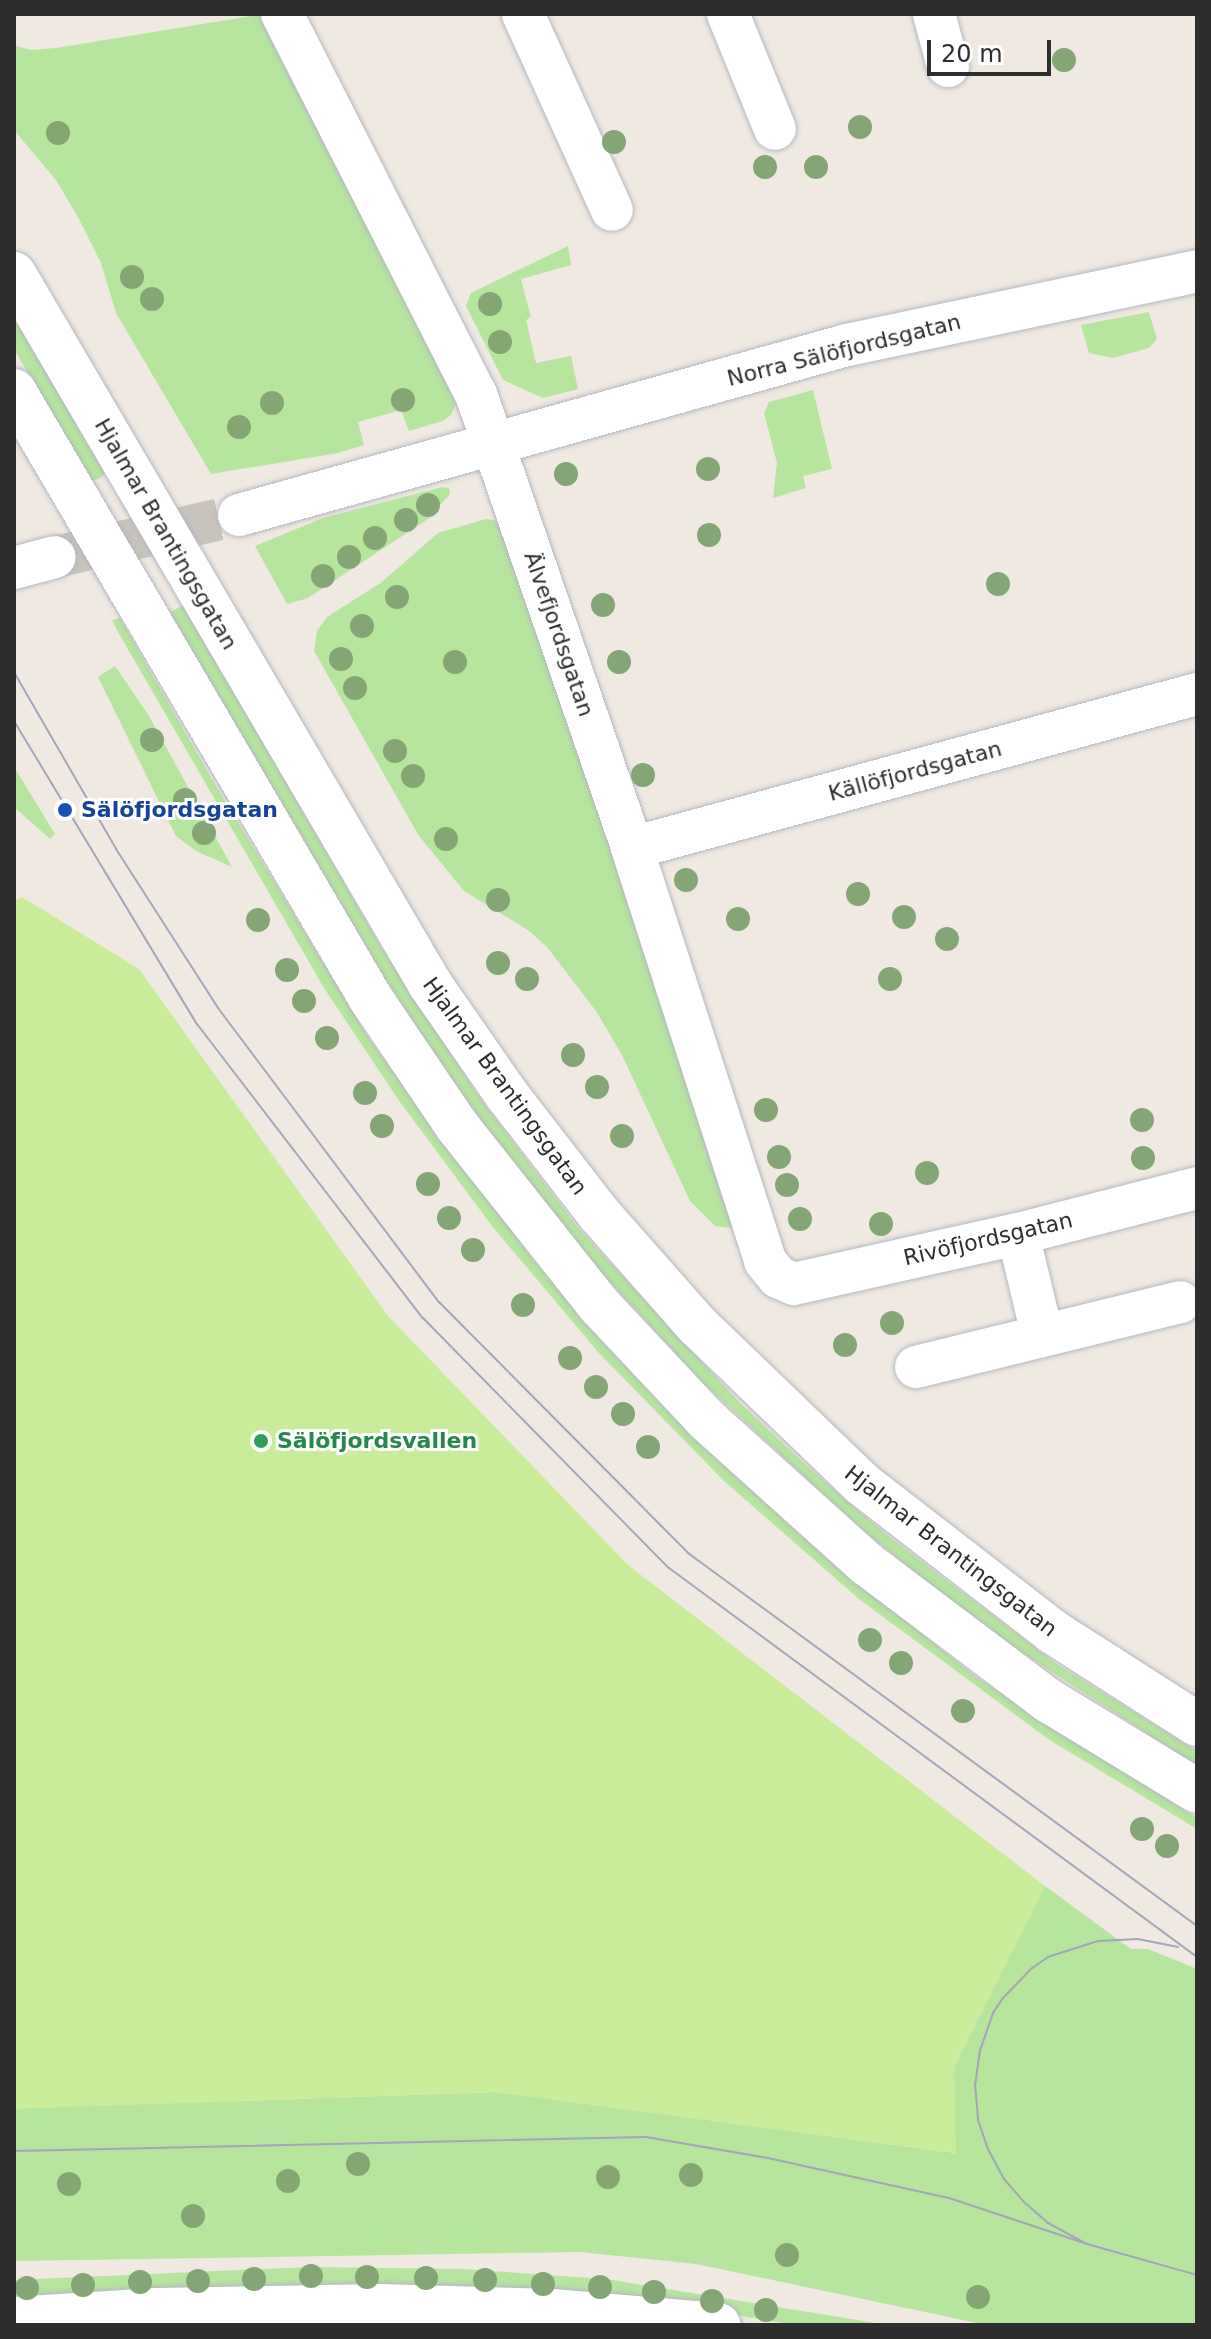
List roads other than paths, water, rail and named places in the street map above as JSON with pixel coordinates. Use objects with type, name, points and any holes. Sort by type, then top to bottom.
[{"type":"main road","name":"Hjalmar Brantingsgatan","points":[[14,274],[430,984],[507,1095],[599,1214],[719,1347],[861,1483],[931,1541],[1053,1632],[1197,1724]]},
{"type":"main road","points":[[14,391],[371,999],[457,1126],[599,1305],[707,1420],[867,1564],[1049,1701],[1197,1791]]},
{"type":"main road","points":[[14,2319],[157,2310],[380,2306],[552,2311],[718,2325]]},
{"type":"street","name":"Älvefjordsgatan","points":[[282,14],[476,394],[632,848],[765,1261],[778,1277]]},
{"type":"street","points":[[523,14],[612,210]]},
{"type":"street","points":[[728,14],[775,129]]},
{"type":"street","points":[[934,14],[948,66]]},
{"type":"street","name":"Norra Sälöfjordsgatan","points":[[239,515],[847,345],[1197,271]]},
{"type":"street","points":[[14,568],[55,557]]},
{"type":"street","name":"Källöfjordsgatan","points":[[632,848],[1197,694]]},
{"type":"street","name":"Rivöfjordsgatan","points":[[778,1277],[794,1284],[1018,1234],[1197,1188]]},
{"type":"street","points":[[1018,1234],[1042,1334]]},
{"type":"street","points":[[916,1367],[1180,1302]]},
{"type":"tunnel","points":[[55,557],[239,515]]},
{"type":"tram line","points":[[14,672],[116,849],[218,1008],[439,1302],[688,1553],[1197,1926]]},
{"type":"tram line","points":[[14,721],[197,1024],[423,1318],[669,1568],[1197,1957]]},
{"type":"tram line","points":[[1178,1947],[1138,1939],[1098,1941],[1048,1957],[1032,1968],[993,2013],[980,2050],[975,2084],[978,2120],[988,2149],[1004,2179],[1048,2223],[1087,2244],[1197,2275]]},
{"type":"tram line","points":[[14,2151],[646,2137],[768,2158],[949,2198],[1087,2244]]},
{"type":"place","name":"Sälöfjordsgatan","points":[[65,810]]},
{"type":"place","name":"Sälöfjordsvallen","points":[[261,1441]]}]
